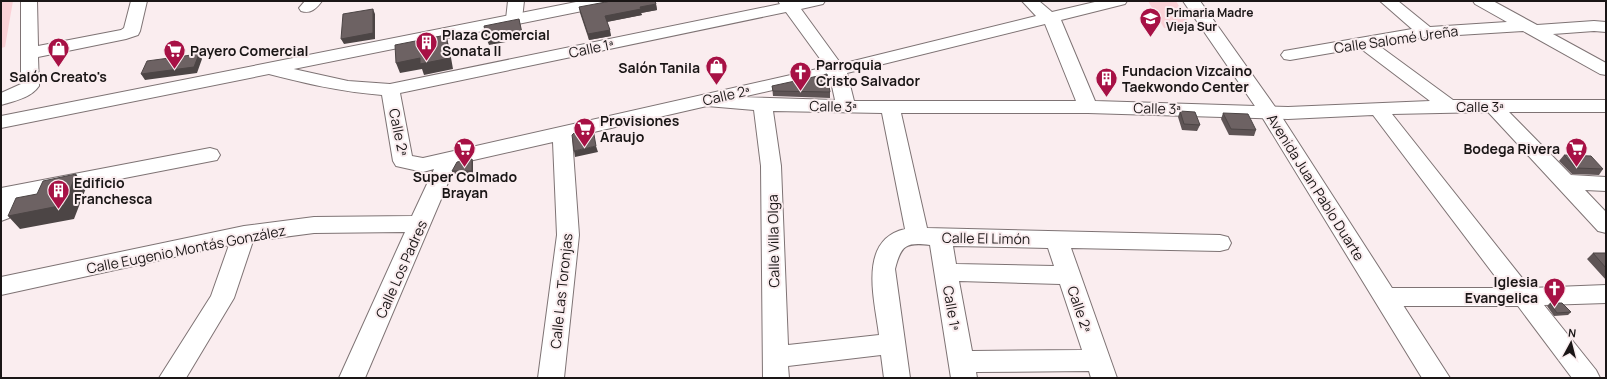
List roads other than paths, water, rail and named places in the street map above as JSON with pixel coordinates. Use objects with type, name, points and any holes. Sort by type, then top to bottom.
[{"type":"main road","points":[[1,122],[607,1]]},
{"type":"main road","name":"Avenida Juan Pablo Duarte","points":[[1190,1],[1268,111],[1436,378]]},
{"type":"street","points":[[1,99],[13,96],[30,86],[28,1]]},
{"type":"street","points":[[30,53],[126,34],[132,31],[139,1]]},
{"type":"street","points":[[514,19],[516,1]]},
{"type":"street","name":"Calle 1ª","points":[[271,68],[312,80],[348,87],[390,90],[788,4],[817,1]]},
{"type":"street","points":[[1030,1],[1049,18],[1088,107]]},
{"type":"street","name":"Calle 2ª","points":[[390,90],[403,161],[423,165],[837,70],[1118,1]]},
{"type":"street","points":[[1388,1],[1426,32]]},
{"type":"street","points":[[1481,1],[1606,70]]},
{"type":"street","points":[[788,4],[837,70],[846,105]]},
{"type":"street","name":"Calle Salomé Ureña","points":[[1290,55],[1426,32],[1594,26],[1606,27]]},
{"type":"street","points":[[1362,42],[1449,106]]},
{"type":"street","name":"Calle 3ª","points":[[707,100],[763,105],[846,105],[890,107],[1088,107],[1288,112],[1449,106],[1605,108]]},
{"type":"street","name":"Calle Villa Olga","points":[[763,105],[772,166],[776,368]]},
{"type":"street","points":[[1494,106],[1606,225]]},
{"type":"street","points":[[890,107],[917,235]]},
{"type":"street","points":[[1378,109],[1587,378]]},
{"type":"street","name":"Calle Las Toronjas","points":[[551,378],[568,235],[562,132]]},
{"type":"street","points":[[1,213],[5,194],[210,155]]},
{"type":"street","name":"Calle Los Padres","points":[[352,378],[448,160]]},
{"type":"street","points":[[1566,182],[1606,184]]},
{"type":"street","name":"Calle Eugenio Montás González","points":[[1,286],[244,234],[314,225],[421,224]]},
{"type":"street","points":[[169,378],[222,298],[244,234]]},
{"type":"street","name":"Calle El Limón","points":[[897,378],[883,269],[886,255],[891,246],[902,237],[917,235],[940,238],[1220,243]]},
{"type":"street","name":"Calle 1ª","points":[[940,238],[963,370]]},
{"type":"street","name":"Calle 2ª","points":[[1057,240],[1101,369]]},
{"type":"street","points":[[946,272],[1069,275]]},
{"type":"street","points":[[1386,297],[1525,297],[1606,294]]},
{"type":"street","points":[[776,368],[893,344]]},
{"type":"street","points":[[963,370],[1101,369]]},
{"type":"place","name":"Primaria Madre Vieja Sur","points":[[1151,38]]},
{"type":"place","name":"Plaza Comercial Sonata II","points":[[426,62]]},
{"type":"place","name":"Salón Creato's","points":[[58,68]]},
{"type":"place","name":"Payero Comercial","points":[[174,70]]},
{"type":"place","name":"Salón Tanila","points":[[716,86]]},
{"type":"place","name":"Parroquia Cristo Salvador","points":[[801,92]]},
{"type":"place","name":"Fundacion Vizcaino Taekwondo Center","points":[[1107,98]]},
{"type":"place","name":"Provisiones Araujo","points":[[584,148]]},
{"type":"place","name":"Super Colmado Brayan","points":[[465,168]]},
{"type":"place","name":"Bodega Rivera","points":[[1576,168]]},
{"type":"place","name":"Edificio Franchesca","points":[[58,210]]},
{"type":"place","name":"Iglesia Evangelica","points":[[1554,308]]}]
